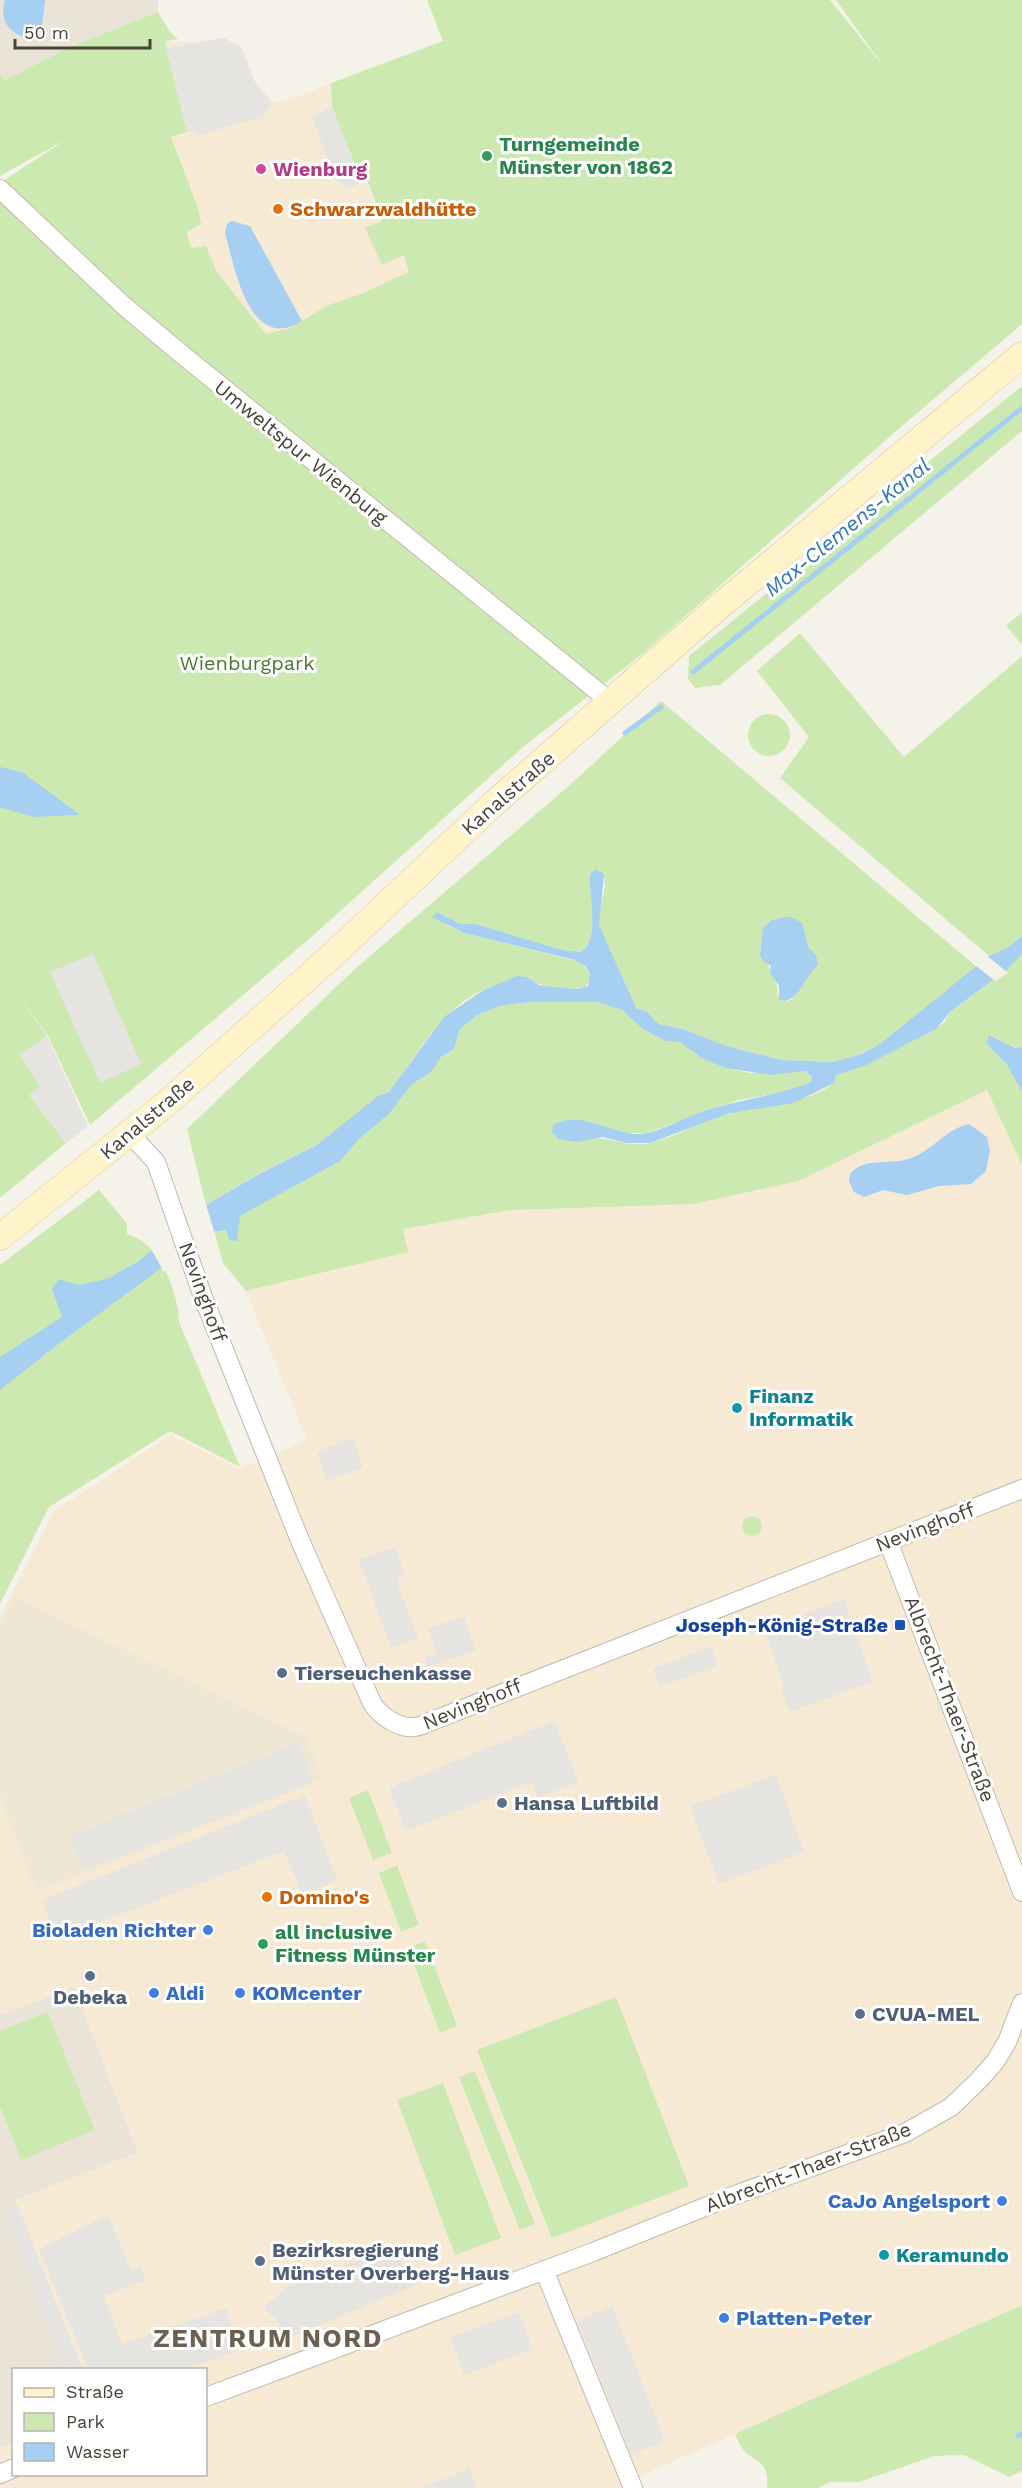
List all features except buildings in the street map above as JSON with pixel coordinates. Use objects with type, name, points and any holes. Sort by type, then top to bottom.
[{"type":"main road","name":"Kanalstraße","points":[[0,1237],[130,1134],[327,960],[490,807],[612,703],[716,609],[1022,355]]},
{"type":"street","name":"Umweltspur Wienburg","points":[[0,189],[123,305],[612,703]]},
{"type":"street","name":"Nevinghoff","points":[[130,1134],[156,1162],[198,1281],[299,1538],[372,1703],[384,1717],[398,1723],[412,1728],[432,1721],[1022,1489]]},
{"type":"street","name":"Albrecht-Thaer-Straße","points":[[888,1540],[1022,1892]]},
{"type":"street","name":"Albrecht-Thaer-Straße","points":[[207,2397],[921,2125],[951,2107],[995,2062],[1007,2042],[1022,2003]]},
{"type":"street","points":[[544,2270],[633,2488]]},
{"type":"shaded area","points":[[0,0],[158,0],[158,12],[70,47],[5,80],[0,74]]},
{"type":"shaded area","points":[[224,38],[241,47],[256,84],[273,102],[290,100],[331,83],[332,107],[383,220],[365,228],[404,255],[410,272],[361,294],[326,306],[290,328],[266,334],[217,272],[206,246],[191,248],[171,137],[187,132],[165,40],[194,42]]},
{"type":"shaded area","points":[[224,38],[241,47],[256,84],[272,102],[264,116],[196,136],[195,130],[187,132],[166,48]]},
{"type":"shaded area","points":[[332,107],[362,182],[349,188],[335,179],[312,117]]},
{"type":"shaded area","points":[[93,954],[141,1064],[100,1083],[50,972]]},
{"type":"shaded area","points":[[47,1036],[88,1126],[66,1143],[29,1095],[41,1085],[20,1055]]},
{"type":"shaded area","points":[[988,1090],[1022,1165],[1022,2305],[647,2473],[627,2488],[0,2488],[0,2448],[12,2443],[12,2476],[207,2476],[207,2368],[83,2368],[15,2200],[138,2152],[74,1987],[0,2015],[0,1617],[54,1511],[171,1435],[240,1469],[307,1440],[246,1291],[408,1252],[403,1229],[510,1210],[797,1181]]},
{"type":"shaded area","points":[[353,1438],[363,1468],[327,1481],[317,1452]]},
{"type":"shaded area","points":[[395,1547],[405,1575],[396,1579],[418,1638],[391,1648],[359,1560]]},
{"type":"shaded area","points":[[15,1597],[306,1737],[323,1779],[36,1891],[0,1796],[0,1625]]},
{"type":"shaded area","points":[[844,1599],[873,1682],[789,1712],[780,1687],[784,1684],[764,1630]]},
{"type":"shaded area","points":[[464,1616],[476,1650],[427,1667],[424,1658],[437,1653],[428,1628]]},
{"type":"shaded area","points":[[711,1647],[718,1665],[660,1687],[653,1668]]},
{"type":"shaded area","points":[[554,1721],[579,1782],[538,1798],[531,1782],[406,1831],[389,1788]]},
{"type":"shaded area","points":[[299,1742],[312,1783],[83,1871],[70,1836]]},
{"type":"shaded area","points":[[776,1775],[804,1852],[719,1884],[690,1806]]},
{"type":"shaded area","points":[[305,1795],[337,1880],[303,1895],[284,1851],[57,1939],[42,1900]]},
{"type":"shaded area","points":[[74,1987],[138,2153],[15,2200],[83,2368],[12,2368],[12,2443],[0,2448],[0,2015]]},
{"type":"shaded area","points":[[18,2206],[82,2368],[65,2368],[5,2210]]},
{"type":"shaded area","points":[[108,2215],[131,2269],[141,2268],[145,2280],[104,2296],[122,2344],[226,2308],[238,2351],[188,2368],[88,2368],[39,2249]]},
{"type":"shaded area","points":[[394,2247],[413,2286],[291,2337],[264,2307],[288,2286]]},
{"type":"shaded area","points":[[612,2306],[665,2441],[631,2455],[577,2320]]},
{"type":"shaded area","points":[[519,2312],[533,2349],[464,2375],[450,2338]]},
{"type":"shaded area","points":[[470,2468],[476,2488],[421,2488],[461,2472]]},
{"type":"green space","name":"Wienburgpark","points":[[427,0],[830,0],[884,67],[836,0],[1022,0],[1022,324],[903,425],[640,656],[523,747],[309,939],[90,1125],[48,1036],[3,975],[47,1036],[20,1055],[41,1086],[29,1095],[66,1143],[0,1198],[0,183],[65,140],[0,176],[0,74],[5,80],[70,47],[158,12],[170,32],[178,39],[165,41],[187,132],[171,137],[199,211],[201,224],[187,232],[191,248],[206,246],[217,272],[266,334],[290,328],[326,306],[361,294],[409,272],[404,255],[382,265],[365,228],[383,220],[367,181],[362,182],[332,107],[331,83],[443,41]]},
{"type":"green space","points":[[1022,386],[1022,431],[720,685],[695,688],[688,679],[689,656]]},
{"type":"green space","points":[[1022,613],[1022,645],[1006,625]]},
{"type":"green space","points":[[800,633],[904,757],[1022,656],[1022,936],[1007,948],[989,956],[780,778],[809,737],[757,671]]},
{"type":"green space","points":[[661,701],[977,967],[880,1044],[860,1054],[833,1062],[782,1060],[726,1046],[683,1029],[659,1024],[646,1011],[636,1008],[610,956],[599,926],[598,919],[605,883],[600,870],[590,874],[591,937],[581,952],[562,950],[476,924],[460,924],[437,912],[446,925],[464,933],[580,962],[590,973],[590,981],[585,987],[563,989],[540,984],[527,977],[487,989],[467,999],[454,1009],[430,1035],[389,1092],[382,1094],[317,1145],[258,1174],[206,1205],[187,1129],[356,968],[571,784]],"holes":[[[784,917],[801,923],[816,967],[811,970],[791,1000],[787,1001],[778,996],[774,978],[761,952],[772,920]]]},
{"type":"green space","points":[[769,714],[777,715],[784,720],[789,727],[789,743],[784,750],[777,755],[769,756],[761,755],[754,750],[749,743],[748,735],[749,727],[754,720],[761,715]]},
{"type":"green space","points":[[1022,954],[1022,1047],[1017,1048],[990,1035],[986,1043],[1007,1065],[1022,1092],[1022,1165],[987,1090],[798,1181],[694,1204],[510,1210],[403,1229],[408,1252],[246,1291],[223,1263],[214,1231],[226,1230],[229,1234],[240,1216],[340,1160],[358,1140],[389,1114],[411,1085],[431,1072],[441,1057],[454,1049],[460,1029],[476,1016],[499,1006],[530,1002],[597,1002],[622,1010],[643,1029],[665,1041],[680,1042],[726,1068],[750,1073],[805,1071],[812,1077],[811,1082],[788,1091],[739,1100],[647,1133],[628,1133],[581,1121],[559,1121],[577,1142],[598,1139],[641,1144],[670,1137],[728,1114],[796,1100],[822,1091],[834,1083],[836,1075],[854,1069],[944,1023],[951,1011],[1005,972]]},
{"type":"green space","points":[[99,1190],[127,1223],[127,1234],[139,1239],[149,1247],[165,1270],[175,1297],[179,1322],[240,1467],[170,1431],[49,1507],[0,1604],[0,1265]]},
{"type":"green space","points":[[752,1516],[759,1519],[762,1526],[759,1533],[752,1536],[745,1533],[742,1526],[745,1519]]},
{"type":"green space","points":[[368,1790],[392,1853],[373,1860],[349,1798]]},
{"type":"green space","points":[[397,1865],[419,1925],[401,1932],[379,1873]]},
{"type":"green space","points":[[425,1941],[457,2026],[440,2033],[408,1948]]},
{"type":"green space","points":[[616,1997],[689,2186],[552,2238],[477,2050]]},
{"type":"green space","points":[[48,2012],[95,2130],[21,2160],[0,2106],[0,2031]]},
{"type":"green space","points":[[475,2071],[535,2224],[520,2230],[459,2077]]},
{"type":"green space","points":[[443,2083],[501,2238],[455,2255],[397,2100]]},
{"type":"green space","points":[[1022,2305],[1022,2471],[1009,2477],[964,2455],[934,2456],[859,2482],[830,2482],[818,2488],[767,2488],[766,2471],[763,2466],[746,2453],[739,2443],[735,2434]]},
{"type":"water","points":[[5,0],[45,0],[42,26],[23,37],[12,31],[4,18]]},
{"type":"water","points":[[232,221],[250,226],[302,321],[284,328],[269,326],[257,317],[240,285],[225,233],[227,224]]},
{"type":"water","points":[[0,767],[22,772],[80,815],[33,817],[0,807]]},
{"type":"water","points":[[596,869],[604,874],[599,925],[636,1008],[646,1011],[659,1024],[683,1029],[726,1046],[782,1060],[833,1062],[861,1054],[880,1044],[989,956],[1007,948],[1022,936],[1022,954],[1007,970],[951,1011],[936,1029],[864,1066],[836,1075],[834,1083],[794,1103],[730,1113],[650,1143],[627,1143],[603,1137],[577,1142],[558,1139],[552,1132],[553,1125],[574,1120],[629,1133],[646,1133],[704,1111],[798,1087],[811,1082],[812,1077],[805,1071],[771,1075],[726,1068],[702,1058],[680,1042],[665,1041],[643,1029],[622,1010],[597,1002],[530,1002],[499,1006],[476,1016],[460,1029],[454,1049],[441,1057],[431,1072],[411,1085],[389,1114],[358,1140],[340,1161],[240,1216],[237,1241],[229,1240],[226,1230],[210,1232],[0,1390],[0,1357],[62,1317],[52,1289],[59,1279],[78,1285],[107,1279],[139,1261],[206,1205],[259,1174],[317,1145],[378,1096],[389,1092],[444,1017],[482,991],[516,976],[527,977],[539,985],[552,987],[578,989],[588,986],[590,973],[585,966],[575,960],[464,933],[432,917],[437,912],[460,924],[476,924],[562,950],[581,952],[591,937],[590,874]]},
{"type":"water","points":[[791,917],[802,923],[809,948],[816,955],[818,965],[796,994],[786,1000],[779,1000],[779,986],[770,973],[771,966],[760,956],[763,928],[772,920]]},
{"type":"water","points":[[989,1035],[1016,1048],[1022,1047],[1022,1092],[1007,1065],[986,1043]]},
{"type":"water","points":[[969,1124],[987,1137],[990,1151],[986,1171],[971,1184],[939,1186],[907,1195],[883,1190],[864,1197],[854,1192],[849,1181],[850,1174],[855,1169],[869,1163],[901,1161],[917,1156],[953,1131]]},
{"type":"pier","points":[[986,955],[1008,973],[995,981],[975,965]]},
{"type":"pier","points":[[205,1202],[215,1234],[164,1272],[150,1247]]},
{"type":"waterway","name":"Max-Clemens-Kanal","points":[[693,672],[1022,408]]},
{"type":"waterway","name":"Max-Clemens-Kanal","points":[[625,733],[661,707]]},
{"type":"waterway","points":[[1018,2436],[1022,2434]]},
{"type":"place","name":"Turngemeinde Münster von 1862","points":[[487,156]]},
{"type":"place","name":"Wienburg","points":[[261,169]]},
{"type":"place","name":"Schwarzwaldhütte","points":[[278,209]]},
{"type":"place","name":"Finanz Informatik","points":[[737,1408]]},
{"type":"place","name":"Joseph-König-Straße","points":[[900,1625]]},
{"type":"place","name":"Tierseuchenkasse","points":[[282,1673]]},
{"type":"place","name":"Hansa Luftbild","points":[[502,1803]]},
{"type":"place","name":"Domino's","points":[[267,1897]]},
{"type":"place","name":"Bioladen Richter","points":[[208,1930]]},
{"type":"place","name":"all inclusive Fitness Münster","points":[[263,1944]]},
{"type":"place","name":"Debeka","points":[[90,1976]]},
{"type":"place","name":"Aldi","points":[[154,1993]]},
{"type":"place","name":"KOMcenter","points":[[240,1993]]},
{"type":"place","name":"CVUA-MEL","points":[[860,2014]]},
{"type":"place","name":"CaJo Angelsport","points":[[1002,2201]]},
{"type":"place","name":"Keramundo","points":[[884,2255]]},
{"type":"place","name":"Bezirksregierung Münster Overberg-Haus","points":[[260,2261]]},
{"type":"place","name":"Platten-Peter","points":[[724,2318]]},
{"type":"district","name":"ZENTRUM NORD","points":[[268,2338]]}]
